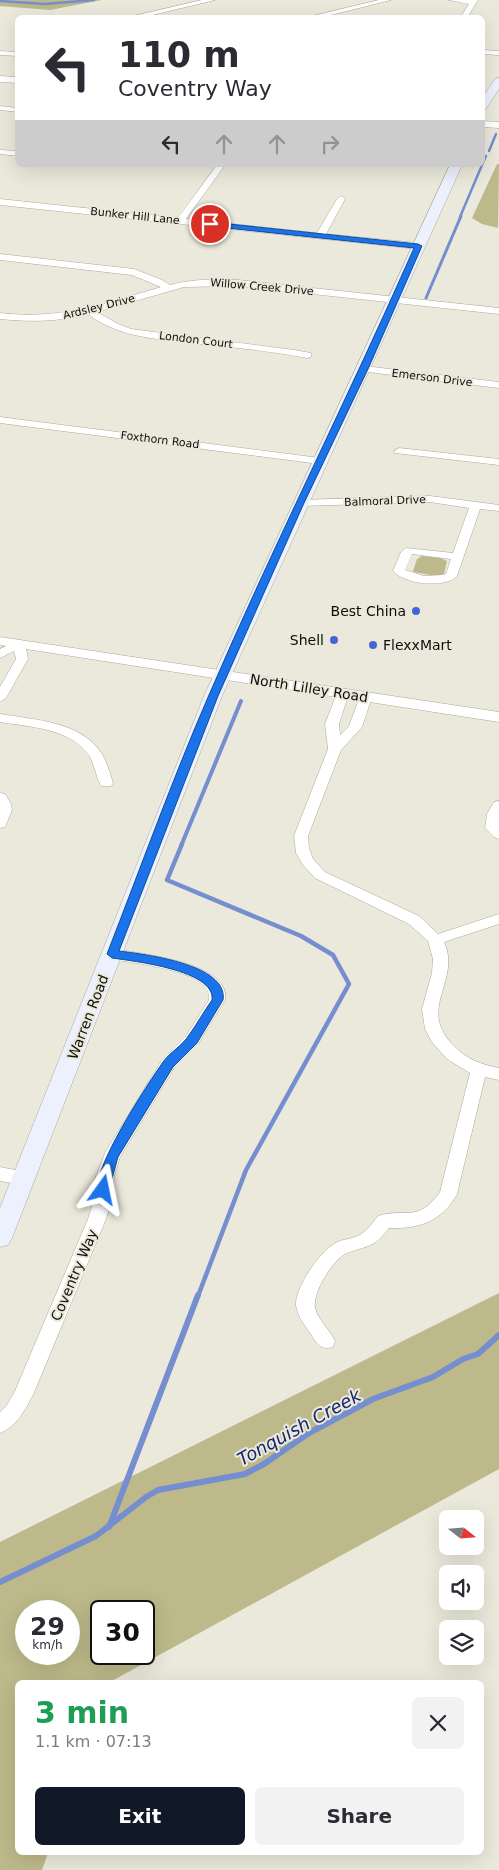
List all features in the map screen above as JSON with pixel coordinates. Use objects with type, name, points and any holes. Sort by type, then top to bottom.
[{"type":"main road","points":[[485,103],[499,81]]},
{"type":"main road","name":"Warren Road","points":[[0,1238],[222,675],[455,167]]},
{"type":"street","points":[[142,15],[212,0]]},
{"type":"street","points":[[320,15],[388,0]]},
{"type":"street","points":[[452,0],[475,1]]},
{"type":"street","points":[[465,15],[475,1]]},
{"type":"street","points":[[0,52],[15,54]]},
{"type":"street","points":[[485,52],[499,53]]},
{"type":"street","points":[[0,79],[15,80]]},
{"type":"street","points":[[0,108],[15,110]]},
{"type":"street","points":[[485,124],[499,125]]},
{"type":"street","points":[[0,152],[15,154]]},
{"type":"street","points":[[180,221],[220,167]]},
{"type":"street","points":[[320,236],[341,200]]},
{"type":"street","name":"Bunker Hill Lane","points":[[0,202],[418,246]]},
{"type":"street","points":[[0,257],[134,272],[149,277],[168,288]]},
{"type":"street","name":"Willow Creek Drive","points":[[168,288],[196,283],[226,282],[499,311]]},
{"type":"street","name":"Ardsley Drive","points":[[0,316],[42,318],[68,316],[168,288]]},
{"type":"street","name":"London Court","points":[[90,310],[107,323],[134,332],[307,355]]},
{"type":"street","name":"Emerson Drive","points":[[364,369],[499,385]]},
{"type":"street","name":"Foxthorn Road","points":[[0,420],[320,461]]},
{"type":"street","points":[[399,451],[499,462]]},
{"type":"street","name":"Balmoral Drive","points":[[300,503],[422,499],[499,508]]},
{"type":"street","points":[[458,557],[410,550],[407,552],[400,571],[404,576],[440,581],[451,576],[458,557],[476,505]]},
{"type":"street","name":"North Lilley Road","points":[[0,641],[499,717]]},
{"type":"street","points":[[0,654],[19,644],[22,659],[0,698]]},
{"type":"street","points":[[335,749],[332,724],[342,694]]},
{"type":"street","points":[[366,697],[355,727],[335,749],[301,836],[300,846],[303,855],[310,866],[320,875],[414,920],[435,940],[440,951],[441,963],[430,1009],[431,1025],[437,1039],[448,1051],[479,1070],[499,1074]]},
{"type":"street","points":[[0,718],[55,728],[80,738],[96,755],[106,783]]},
{"type":"street","points":[[0,798],[6,807],[6,812],[0,824]]},
{"type":"street","points":[[499,805],[492,823],[492,828],[499,834]]},
{"type":"street","points":[[435,940],[499,918]]},
{"type":"street","name":"Coventry Way","points":[[0,1426],[14,1411],[23,1395],[97,1219],[102,1203],[105,1176],[112,1156],[168,1064],[192,1040],[218,1000],[217,990],[212,983],[180,966],[169,962],[112,954]]},
{"type":"street","points":[[326,1341],[310,1319],[306,1309],[305,1297],[308,1288],[333,1253],[345,1246],[366,1240],[375,1233],[384,1221],[412,1221],[425,1218],[441,1206],[448,1194],[479,1070]]},
{"type":"street","points":[[0,1174],[24,1178]]},
{"type":"shaded area","points":[[0,0],[102,0],[50,10],[0,6]]},
{"type":"shaded area","points":[[497,164],[499,164],[498,228],[482,224],[472,218]]},
{"type":"shaded area","points":[[422,556],[440,558],[447,561],[444,574],[435,576],[414,572],[417,559]]},
{"type":"shaded area","points":[[499,1293],[499,1469],[155,1657],[155,1600],[90,1600],[90,1665],[141,1665],[114,1680],[15,1680],[15,1855],[47,1855],[42,1870],[0,1870],[0,1542]]},
{"type":"waterway","points":[[0,1],[45,4],[94,0]]},
{"type":"waterway","points":[[489,151],[496,134]]},
{"type":"waterway","points":[[460,217],[481,167]]},
{"type":"waterway","points":[[426,298],[461,216]]},
{"type":"waterway","points":[[181,846],[241,701]]},
{"type":"waterway","points":[[182,844],[167,880],[301,936],[333,955],[349,984],[246,1170],[198,1296]]},
{"type":"waterway","points":[[110,1525],[198,1295]]},
{"type":"waterway","name":"Tonquish Creek","points":[[110,1525],[158,1490],[245,1474],[264,1464],[309,1433],[373,1399],[433,1377],[463,1359],[478,1354],[499,1335]]},
{"type":"waterway","name":"Tonquish Creek","points":[[0,1582],[96,1536],[110,1525]]},
{"type":"place","name":"Best China","points":[[416,611]]},
{"type":"place","name":"Shell","points":[[334,640]]},
{"type":"place","name":"FlexxMart","points":[[373,645]]},
{"type":"route","points":[[103,1190],[105,1176],[112,1156],[168,1064],[192,1040],[218,1000],[217,990],[212,983],[180,966],[169,962],[112,954],[213,696],[300,503],[395,301],[418,246],[210,224]]}]
